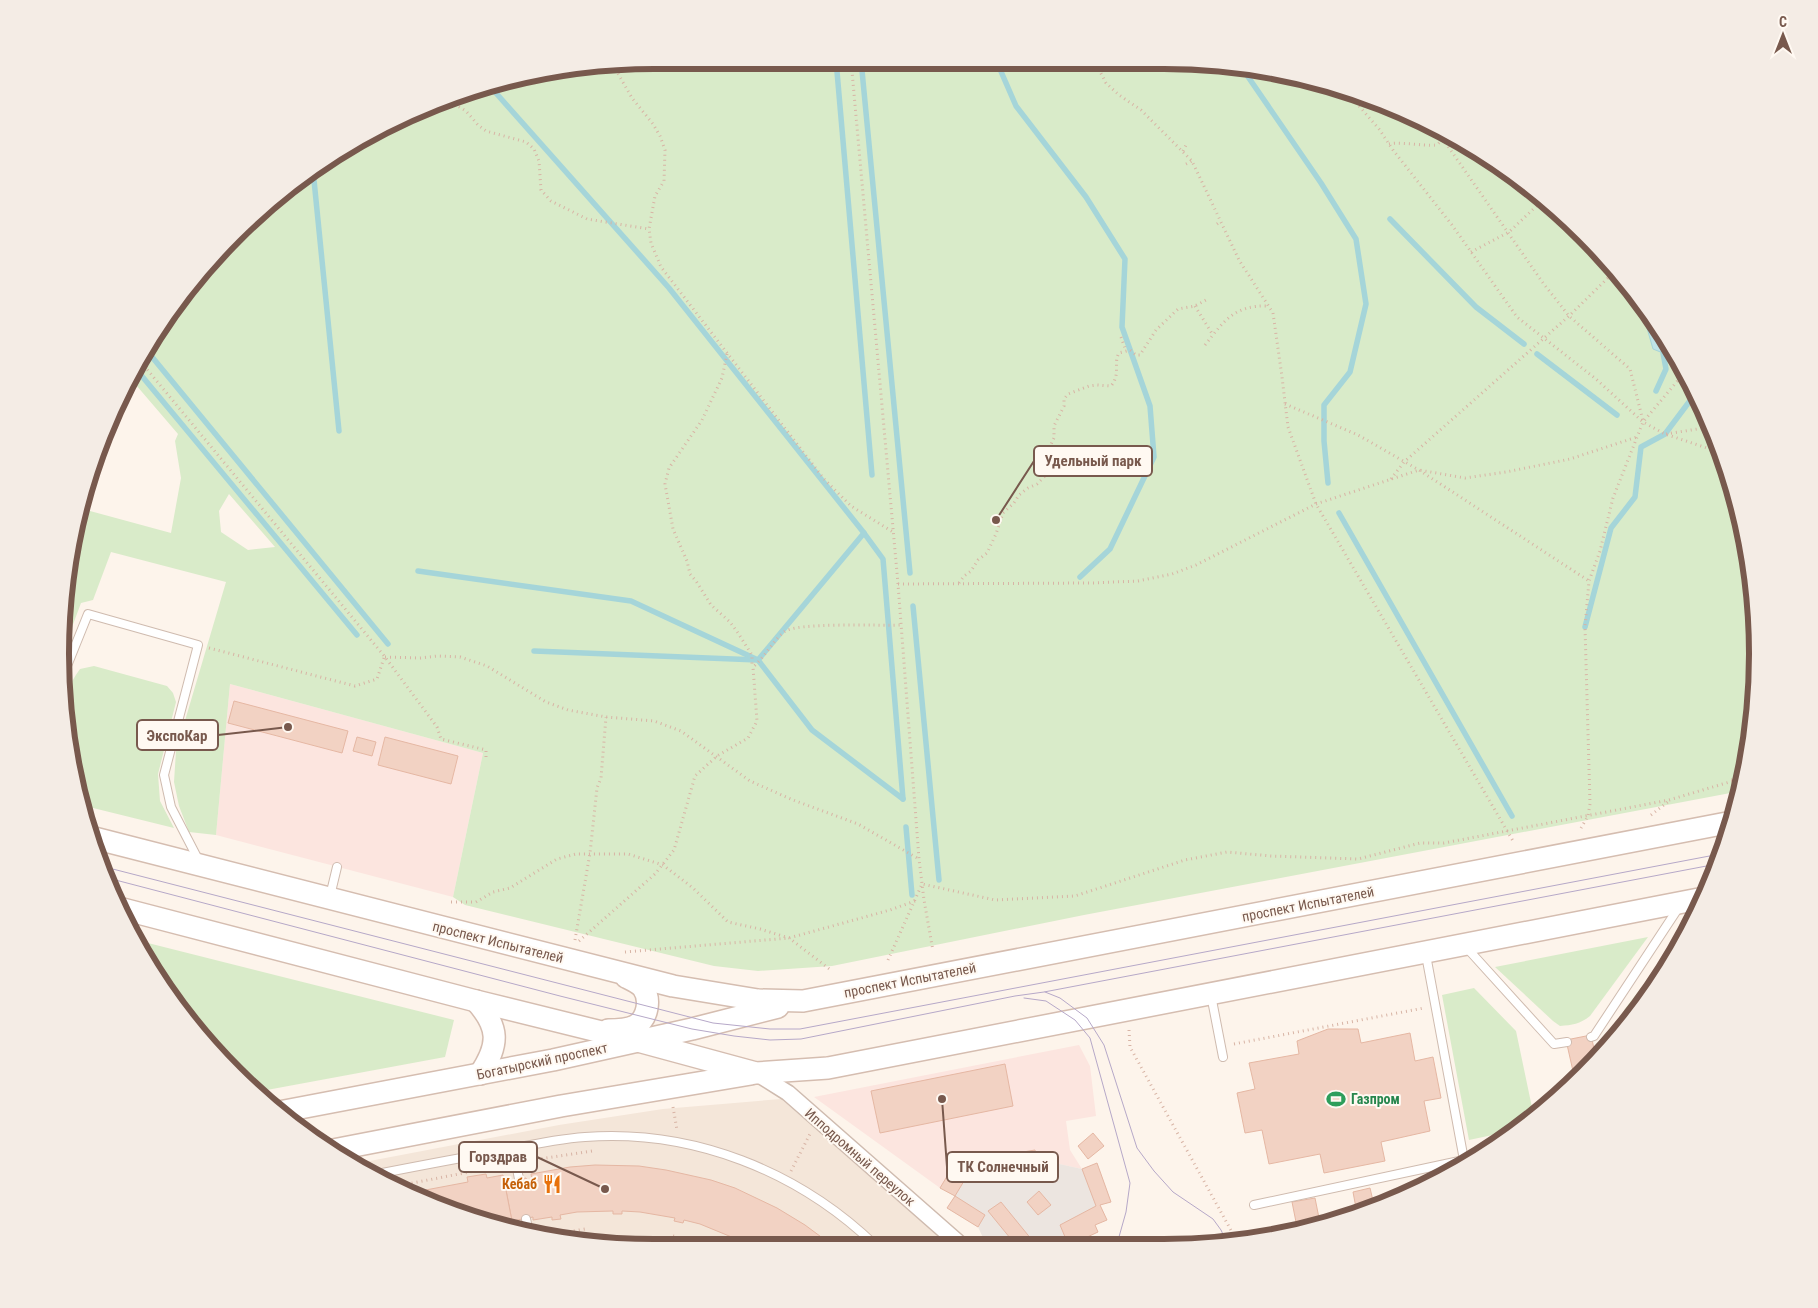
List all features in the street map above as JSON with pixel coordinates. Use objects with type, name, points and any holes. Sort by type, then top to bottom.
[{"type":"main road","name":"проспект Испытателей","points":[[99,839],[329,900],[621,962],[673,986],[758,1000],[803,1000],[1723,824]]},
{"type":"main road","points":[[346,1150],[561,1106],[756,1073],[828,1068],[1695,900]]},
{"type":"main road","points":[[128,910],[598,1030],[756,1073]]},
{"type":"main road","points":[[598,1030],[622,1030],[634,1027],[643,1020],[647,1007],[647,996],[642,986],[621,962]]},
{"type":"main road","points":[[476,1000],[488,1014],[494,1026],[495,1038],[493,1050],[480,1074]]},
{"type":"main road","name":"Богатырский проспект","points":[[288,1110],[480,1074],[638,1041],[803,1000]]},
{"type":"street","name":"Ипподромный переулок","points":[[756,1073],[788,1093],[954,1239]]},
{"type":"lane","points":[[69,661],[88,614],[198,645],[164,775],[171,806],[203,867]]},
{"type":"lane","points":[[329,900],[337,867]]},
{"type":"lane","points":[[1591,1037],[1594,1036],[1683,902]]},
{"type":"lane","points":[[1463,944],[1554,1044],[1566,1042]]},
{"type":"lane","points":[[1426,951],[1434,1006],[1463,1157]]},
{"type":"lane","points":[[1211,993],[1223,1058]]},
{"type":"lane","points":[[383,1173],[513,1148],[586,1137],[626,1136],[675,1142],[705,1148],[743,1160],[779,1176],[808,1192],[834,1210],[868,1239]]},
{"type":"lane","points":[[513,1148],[519,1179]]},
{"type":"lane","points":[[1254,1204],[1456,1162]]},
{"type":"lane","points":[[526,1219],[527,1225]]},
{"type":"path","points":[[852,69],[898,584],[919,859],[933,952]]},
{"type":"path","points":[[1098,69],[1106,84],[1141,110],[1192,160],[1239,260],[1273,313],[1288,427],[1316,504],[1513,841]]},
{"type":"path","points":[[616,70],[632,98],[653,124],[660,136],[664,150],[664,181],[655,196],[649,229],[651,243],[661,266],[824,479],[851,506],[892,532]]},
{"type":"path","points":[[1354,101],[1368,116],[1471,252],[1517,317],[1596,379],[1643,422],[1665,434],[1712,450]]},
{"type":"path","points":[[455,104],[466,111],[486,131],[526,142],[534,149],[539,161],[541,190],[551,201],[587,219],[649,229]]},
{"type":"path","points":[[1389,144],[1400,142],[1432,146],[1438,145],[1442,139]]},
{"type":"path","points":[[1446,141],[1543,283],[1569,316],[1630,369],[1643,422]]},
{"type":"path","points":[[1183,151],[1186,145]]},
{"type":"path","points":[[1186,164],[1192,160]]},
{"type":"path","points":[[1471,252],[1509,232],[1538,205]]},
{"type":"path","points":[[1216,224],[1221,222]]},
{"type":"path","points":[[1391,479],[1404,462],[1569,316],[1610,276]]},
{"type":"path","points":[[958,584],[987,552],[1003,513],[1020,495],[1028,488],[1038,484],[1044,477],[1047,470],[1048,451],[1054,438],[1054,426],[1064,406],[1064,399],[1068,394],[1078,389],[1097,385],[1111,386],[1115,381],[1117,371],[1116,358],[1119,353],[1130,350],[1140,356],[1156,330],[1178,309],[1195,306],[1206,300]]},
{"type":"path","points":[[1195,306],[1213,335]]},
{"type":"path","points":[[1205,345],[1223,322],[1238,311],[1255,306],[1268,306]]},
{"type":"path","points":[[1122,337],[1126,351]]},
{"type":"path","points":[[579,941],[619,907],[663,865],[674,850],[695,776],[717,756],[748,738],[757,721],[752,654],[730,622],[711,605],[696,580],[690,574],[687,561],[673,529],[665,484],[669,468],[702,420],[722,378],[727,353]]},
{"type":"path","points":[[144,366],[384,657],[437,727],[441,739],[486,750],[486,758]]},
{"type":"path","points":[[1581,828],[1588,816],[1590,804],[1585,627],[1589,581],[1600,551],[1613,498],[1643,422],[1680,378]]},
{"type":"path","points":[[1285,404],[1358,435],[1419,470],[1589,581]]},
{"type":"path","points":[[1665,434],[1704,428]]},
{"type":"path","points":[[898,584],[1092,583],[1138,580],[1172,574],[1196,565],[1316,504],[1419,470],[1465,478],[1506,472],[1570,459],[1637,437]]},
{"type":"path","points":[[752,667],[761,660],[784,632],[789,629],[822,625],[900,625]]},
{"type":"path","points":[[198,645],[355,686],[377,679],[384,657]]},
{"type":"path","points":[[384,657],[460,657],[487,666],[546,702],[568,710],[606,717],[654,721],[663,724],[681,731],[750,781],[793,800],[858,824],[919,859]]},
{"type":"path","points":[[574,940],[590,853],[596,788],[601,778],[606,717]]},
{"type":"path","points":[[1732,781],[1736,777]]},
{"type":"path","points":[[922,884],[995,900],[1074,896],[1185,860],[1227,852],[1358,860],[1420,843],[1444,843],[1669,800],[1735,780]]},
{"type":"path","points":[[1651,815],[1669,800]]},
{"type":"path","points":[[451,902],[476,902],[493,892],[510,888],[556,859],[590,853],[628,854],[663,865],[693,888],[728,922],[790,938],[832,971]]},
{"type":"path","points":[[888,960],[922,884]]},
{"type":"path","points":[[621,962],[790,938],[890,910],[916,900]]},
{"type":"path","points":[[1221,1047],[1434,1006]]},
{"type":"path","points":[[1128,1030],[1130,1047],[1233,1235]]},
{"type":"path","points":[[673,1106],[677,1132],[675,1142]]},
{"type":"path","points":[[790,1171],[812,1130]]},
{"type":"path","points":[[528,1173],[528,1166],[533,1160],[600,1150]]},
{"type":"path","points":[[406,1184],[495,1167],[503,1169],[507,1177]]},
{"type":"shaded area","points":[[230,684],[483,753],[453,897],[216,835]]},
{"type":"shaded area","points":[[1079,1045],[1090,1066],[1096,1116],[1066,1121],[1070,1150],[1082,1169],[1037,1159],[1035,1150],[964,1162],[940,1188],[814,1097]]},
{"type":"shaded area","points":[[781,1099],[942,1239],[654,1239],[578,1234],[540,1228],[466,1208],[430,1195],[363,1162],[559,1125],[663,1109]]},
{"type":"shaded area","points":[[1035,1150],[1037,1159],[1082,1169],[1097,1163],[1111,1202],[1100,1205],[1095,1225],[1098,1232],[1083,1239],[984,1239],[978,1227],[947,1208],[955,1196],[940,1188],[949,1173],[964,1162]]},
{"type":"green space","points":[[654,69],[1164,69],[1202,70],[1278,80],[1352,100],[1388,113],[1457,147],[1489,167],[1550,214],[1578,240],[1604,268],[1651,329],[1671,361],[1705,430],[1718,466],[1738,540],[1748,616],[1749,654],[1748,692],[1738,768],[1732,793],[1084,915],[832,966],[758,971],[714,966],[465,905],[453,897],[483,753],[230,684],[216,835],[189,832],[179,806],[174,782],[176,751],[226,582],[111,552],[93,600],[81,603],[70,634],[74,578],[87,510],[171,533],[181,478],[175,441],[178,434],[135,384],[167,329],[214,268],[268,214],[329,167],[395,129],[430,113],[466,100],[540,80],[616,70]],"holes":[[[229,494],[275,547],[248,550],[221,532],[219,511]]]},
{"type":"green space","points":[[94,666],[167,686],[173,693],[176,702],[158,774],[160,801],[174,828],[90,807],[80,768],[70,692],[70,686],[80,669]]},
{"type":"green space","points":[[1648,937],[1590,1016],[1572,1025],[1560,1026],[1553,1021],[1495,967]]},
{"type":"green space","points":[[144,942],[454,1020],[445,1057],[264,1090],[214,1040],[167,979]]},
{"type":"green space","points":[[1664,959],[1625,1014],[1624,1010]]},
{"type":"green space","points":[[1474,988],[1516,1031],[1532,1108],[1499,1134],[1469,1140],[1442,995]]},
{"type":"water","points":[[1649,326],[1651,329],[1664,349],[1663,353],[1653,349],[1647,328]]},
{"type":"building","points":[[234,701],[348,731],[342,753],[228,723]]},
{"type":"building","points":[[357,737],[376,742],[372,756],[353,751]]},
{"type":"building","points":[[385,737],[458,756],[451,784],[378,765]]},
{"type":"building","name":"Газпром","points":[[1328,1029],[1358,1029],[1361,1043],[1410,1033],[1415,1061],[1433,1057],[1441,1098],[1424,1101],[1430,1131],[1381,1142],[1385,1161],[1324,1173],[1320,1154],[1269,1164],[1262,1130],[1245,1133],[1237,1093],[1255,1089],[1249,1063],[1299,1054],[1297,1041]]},
{"type":"building","points":[[1591,1035],[1594,1050],[1573,1072],[1566,1040]]},
{"type":"building","points":[[1005,1064],[1013,1106],[880,1133],[871,1091]]},
{"type":"building","points":[[1093,1133],[1104,1146],[1088,1159],[1078,1146]]},
{"type":"building","points":[[1035,1150],[1038,1166],[967,1178],[964,1162]]},
{"type":"building","points":[[1097,1163],[1111,1202],[1100,1205],[1107,1220],[1095,1225],[1098,1232],[1083,1239],[1066,1239],[1060,1225],[1096,1206],[1082,1169]]},
{"type":"building","points":[[595,1165],[639,1166],[711,1180],[735,1188],[777,1208],[824,1239],[734,1239],[700,1224],[684,1220],[683,1223],[674,1221],[675,1218],[640,1212],[622,1211],[622,1214],[613,1214],[613,1211],[577,1212],[560,1215],[561,1219],[552,1220],[552,1217],[533,1220],[533,1217],[512,1221],[505,1185],[515,1184],[514,1180],[526,1178],[527,1181],[532,1180],[531,1174],[570,1167]]},
{"type":"building","points":[[949,1173],[964,1181],[955,1196],[940,1188]]},
{"type":"building","points":[[486,1174],[487,1178],[503,1175],[512,1221],[466,1208],[421,1191],[468,1182],[467,1177]]},
{"type":"building","points":[[1370,1188],[1373,1200],[1356,1207],[1353,1192]]},
{"type":"building","points":[[1039,1191],[1051,1205],[1038,1215],[1027,1202]]},
{"type":"building","points":[[955,1196],[985,1215],[978,1227],[947,1208]]},
{"type":"building","points":[[1315,1198],[1319,1218],[1296,1222],[1292,1202]]},
{"type":"building","points":[[1001,1202],[1031,1239],[1011,1239],[988,1211]]},
{"type":"waterway","points":[[837,69],[872,475]]},
{"type":"waterway","points":[[862,69],[910,573]]},
{"type":"waterway","points":[[1000,69],[1016,106],[1086,197],[1125,259],[1122,327],[1150,406],[1154,457],[1110,549],[1080,577]]},
{"type":"waterway","points":[[1247,75],[1321,183],[1356,239],[1366,304],[1350,372],[1324,405],[1324,441],[1328,483]]},
{"type":"waterway","points":[[418,571],[631,601],[758,660],[864,533],[669,288],[495,91]]},
{"type":"waterway","points":[[314,178],[339,431]]},
{"type":"waterway","points":[[1390,219],[1476,307],[1524,344]]},
{"type":"waterway","points":[[1656,391],[1666,369],[1663,353]]},
{"type":"waterway","points":[[1537,354],[1617,415]]},
{"type":"waterway","points":[[151,355],[388,644]]},
{"type":"waterway","points":[[140,374],[357,635]]},
{"type":"waterway","points":[[1585,627],[1611,528],[1635,497],[1641,447],[1665,434],[1691,399]]},
{"type":"waterway","points":[[1339,513],[1512,816]]},
{"type":"waterway","points":[[864,533],[883,559],[903,799]]},
{"type":"waterway","points":[[913,606],[939,880]]},
{"type":"waterway","points":[[534,651],[758,660],[812,730],[903,799]]},
{"type":"waterway","points":[[906,827],[912,895]]},
{"type":"tram line","points":[[109,868],[713,1023],[770,1029],[800,1029],[1713,855]]},
{"type":"tram line","points":[[114,880],[692,1029],[770,1040],[801,1039],[1015,996],[1710,865]]},
{"type":"tram line","points":[[1045,992],[1060,998],[1087,1018],[1104,1045],[1137,1148],[1173,1192],[1213,1219],[1224,1236]]},
{"type":"tram line","points":[[1024,998],[1046,1001],[1075,1020],[1090,1038],[1130,1183],[1126,1212],[1118,1239]]},
{"type":"place","name":"Удельный парк","points":[[996,520]]},
{"type":"place","name":"ЭкспоКар","points":[[288,727]]},
{"type":"place","name":"ТК Солнечный","points":[[942,1099]]},
{"type":"place","name":"Газпром","points":[[1336,1099]]},
{"type":"place","name":"Кебаб","points":[[552,1184]]},
{"type":"place","name":"Горздрав","points":[[605,1189]]}]
